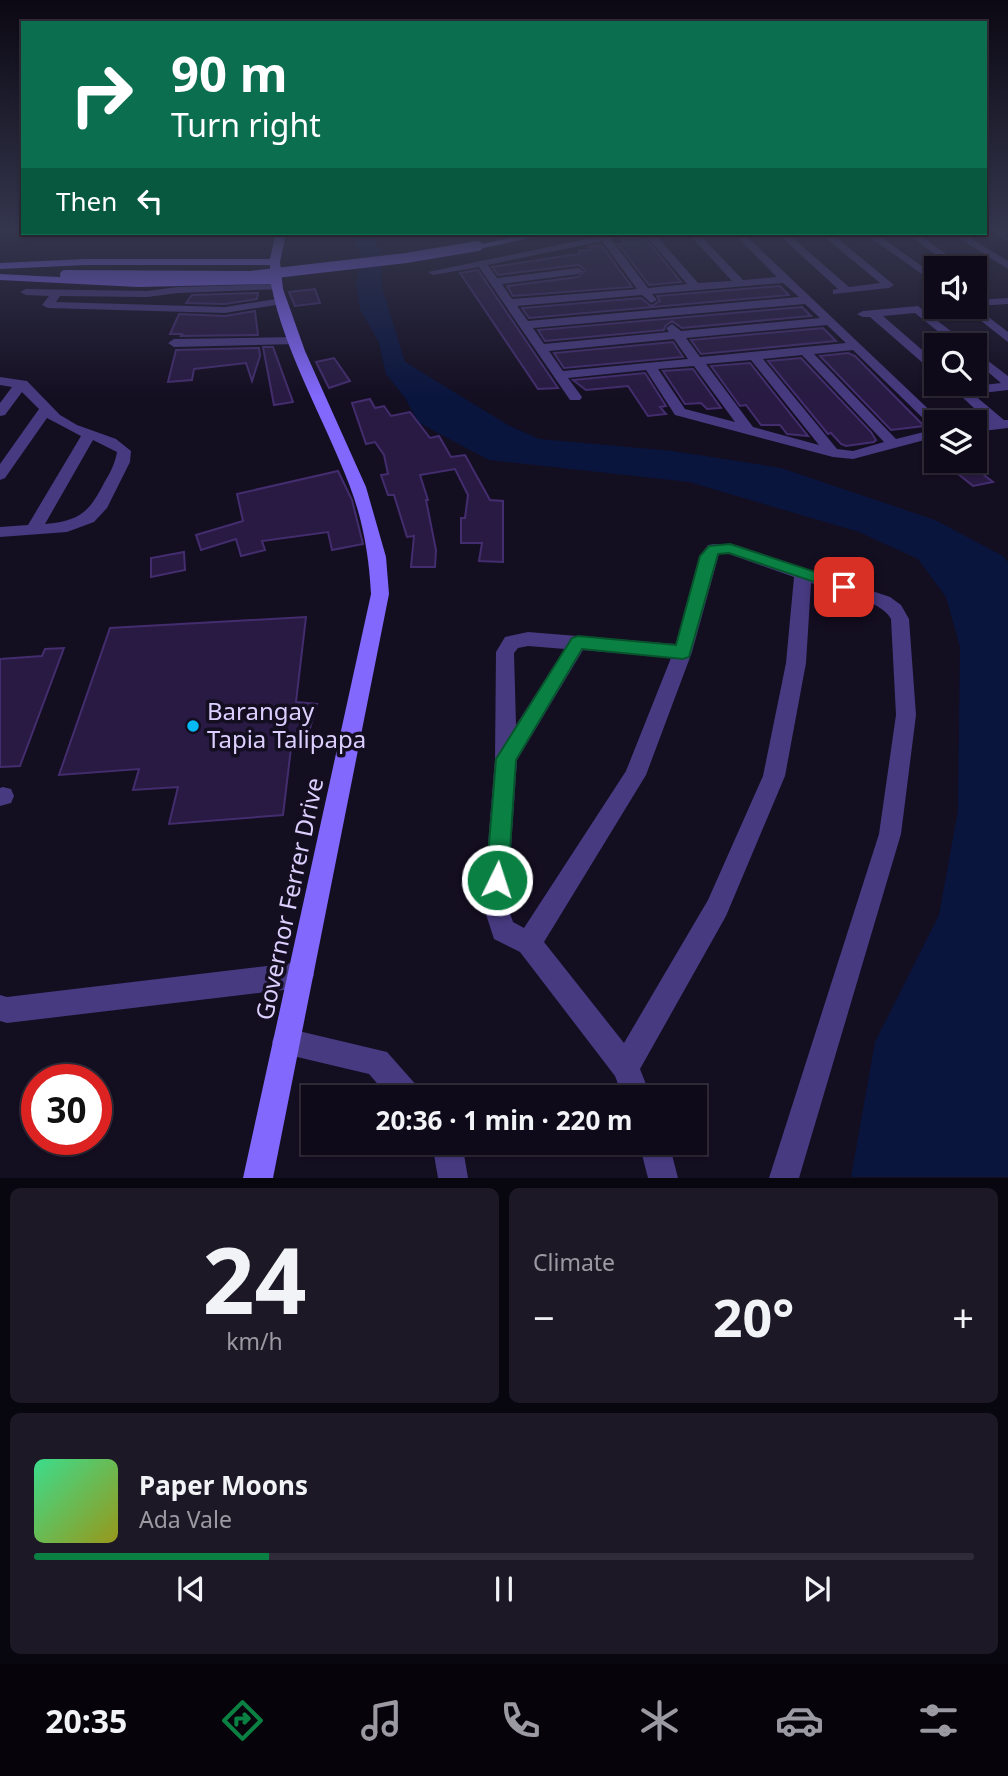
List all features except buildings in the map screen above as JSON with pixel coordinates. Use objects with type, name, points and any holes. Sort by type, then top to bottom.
[{"type":"main road","name":"Governor Ferrer Drive","points":[[258,1178],[380,594],[376,541],[356,481],[294,341],[279,287]]},
{"type":"street","points":[[26,292],[146,294],[212,287]]},
{"type":"street","points":[[56,293],[48,303],[51,307],[225,310],[270,287]]},
{"type":"street","points":[[499,287],[575,397]]},
{"type":"street","points":[[510,303],[571,287]]},
{"type":"street","points":[[612,287],[645,292],[695,287]]},
{"type":"street","points":[[641,287],[747,429]]},
{"type":"street","points":[[795,287],[924,411]]},
{"type":"street","points":[[844,287],[847,290]]},
{"type":"street","points":[[832,292],[872,287]]},
{"type":"street","points":[[525,325],[808,300]]},
{"type":"street","points":[[987,302],[1008,301]]},
{"type":"street","points":[[924,359],[868,314],[918,309],[948,333]]},
{"type":"street","points":[[984,319],[1008,338]]},
{"type":"street","points":[[541,348],[830,321]]},
{"type":"street","points":[[174,343],[294,341]]},
{"type":"street","points":[[560,374],[856,346]]},
{"type":"street","points":[[805,351],[894,445]]},
{"type":"street","points":[[754,356],[833,453]]},
{"type":"street","points":[[649,366],[680,412],[833,453],[861,455],[924,436]]},
{"type":"street","points":[[987,366],[1008,384]]},
{"type":"street","points":[[0,381],[22,384],[33,392],[55,419],[117,444],[124,451],[123,461],[99,508],[88,518],[67,527],[0,532]]},
{"type":"street","points":[[0,412],[22,384]]},
{"type":"street","points":[[987,385],[1008,384]]},
{"type":"street","points":[[969,396],[1004,424]]},
{"type":"street","points":[[0,475],[46,409]]},
{"type":"street","points":[[33,530],[89,434]]},
{"type":"street","points":[[529,943],[635,775],[683,652],[708,556],[714,549],[730,548],[884,601],[895,609],[900,619],[906,715],[890,834],[784,1178]]},
{"type":"street","points":[[625,1067],[717,908],[774,776],[796,663],[803,573]]},
{"type":"street","points":[[632,1085],[625,1067],[529,943],[502,930],[495,905],[506,759],[505,652],[512,642],[528,639],[683,652]]},
{"type":"street","points":[[506,759],[578,643]]},
{"type":"street","points":[[2,1011],[301,975]]},
{"type":"street","points":[[286,1042],[377,1062],[397,1085]]},
{"type":"street","points":[[449,1155],[453,1178]]},
{"type":"street","points":[[657,1155],[663,1178]]},
{"type":"water","points":[[357,287],[382,287],[405,362],[508,425],[539,439],[673,451],[781,468],[935,520],[1003,556],[1008,562],[1008,1177],[851,1177],[875,1042],[939,915],[958,811],[960,647],[946,597],[918,559],[859,532],[689,482],[489,460],[419,423],[405,398],[386,374],[379,343],[360,309]]},
{"type":"place","name":"Barangay Tapia Talipapa","points":[[193,726]]},
{"type":"route","points":[[497,880],[506,759],[578,643],[683,652],[708,556],[714,549],[730,548],[844,587]]}]
